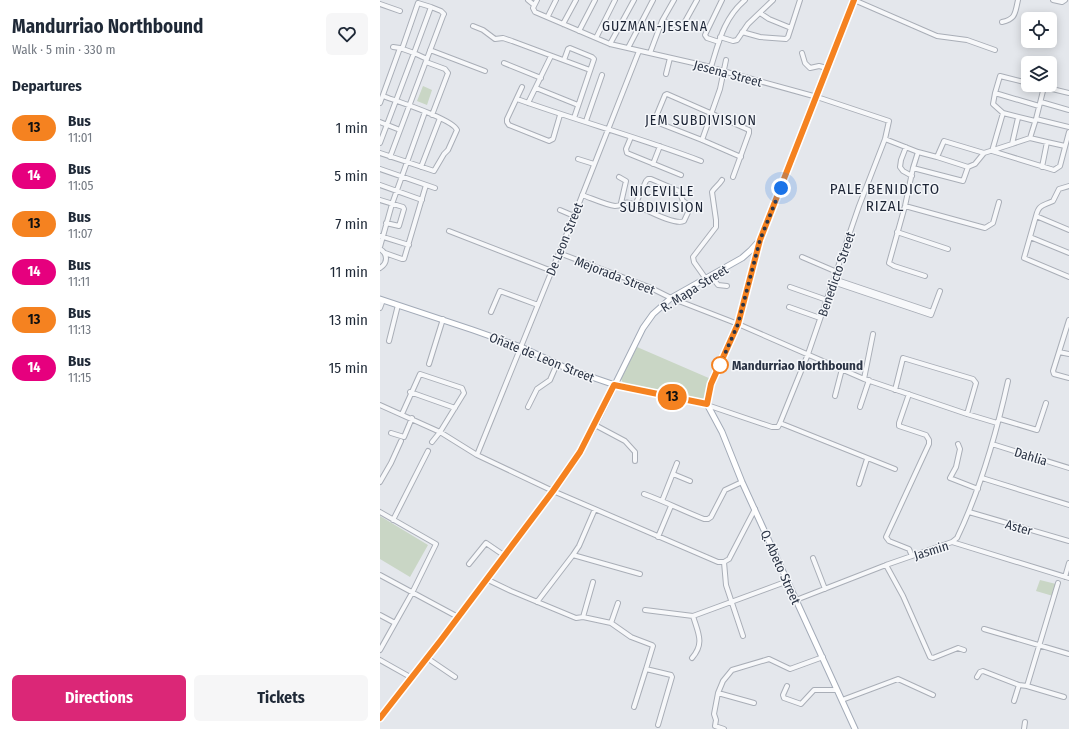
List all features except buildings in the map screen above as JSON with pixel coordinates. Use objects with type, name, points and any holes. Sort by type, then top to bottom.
[{"type":"main road","points":[[707,404],[711,384],[738,324],[760,240],[854,0]]},
{"type":"main road","name":"R. Mapa Street","points":[[380,718],[382,712],[412,678],[505,556],[580,452],[643,328],[653,314],[671,298],[742,258],[760,240]]},
{"type":"main road","name":"Oñate de Leon Street","points":[[382,300],[443,319],[614,385],[707,404]]},
{"type":"main road","name":"Q. Abeto Street","points":[[707,404],[722,432],[742,482],[855,729]]},
{"type":"street","points":[[528,0],[534,5],[537,0]]},
{"type":"street","points":[[548,16],[556,0]]},
{"type":"street","points":[[563,24],[576,0]]},
{"type":"street","points":[[579,31],[595,0]]},
{"type":"street","points":[[596,38],[615,0]]},
{"type":"street","points":[[610,44],[634,0]]},
{"type":"street","points":[[628,48],[653,0]]},
{"type":"street","points":[[650,53],[662,21],[674,0]]},
{"type":"street","points":[[662,21],[682,27],[697,0]]},
{"type":"street","points":[[722,0],[704,35],[707,38],[734,42],[773,0]]},
{"type":"street","points":[[711,67],[719,39],[728,19],[737,7],[745,0]]},
{"type":"street","points":[[742,32],[760,37],[786,39],[788,37],[800,0]]},
{"type":"street","points":[[854,0],[937,36],[967,40],[995,50]]},
{"type":"street","points":[[1002,22],[1009,21],[1013,17],[1018,0]]},
{"type":"street","points":[[1053,0],[1062,2],[1065,0]]},
{"type":"street","points":[[380,153],[390,157],[432,171],[436,171],[456,133],[455,126],[432,114],[425,112],[409,106],[396,101],[381,99],[418,3],[441,11],[444,14],[426,60],[409,106],[390,157]]},
{"type":"street","points":[[380,4],[400,11]]},
{"type":"street","name":"Jesena Street","points":[[534,5],[535,12],[548,16],[610,44],[711,67],[723,72],[817,97]]},
{"type":"street","points":[[380,143],[431,8]]},
{"type":"street","points":[[760,13],[769,20],[791,28]]},
{"type":"street","points":[[473,26],[484,30],[495,40],[504,38],[590,70]]},
{"type":"street","points":[[393,47],[414,53],[445,69],[448,73],[432,114]]},
{"type":"street","points":[[564,60],[568,49],[570,48],[593,58],[574,118]]},
{"type":"street","points":[[430,50],[485,71]]},
{"type":"street","name":"De Leon Street","points":[[477,455],[639,51]]},
{"type":"street","points":[[802,53],[805,63],[810,68],[819,66],[827,68]]},
{"type":"street","points":[[528,103],[551,56]]},
{"type":"street","points":[[666,74],[670,58]]},
{"type":"street","points":[[702,140],[720,89],[726,60]]},
{"type":"street","points":[[504,63],[541,78]]},
{"type":"street","points":[[586,121],[602,75]]},
{"type":"street","points":[[1021,81],[1000,76],[993,104],[1003,114],[1069,128]]},
{"type":"street","points":[[522,87],[507,119],[508,125],[549,141],[553,139],[560,115]]},
{"type":"street","points":[[536,88],[578,105]]},
{"type":"street","points":[[1057,91],[1069,94]]},
{"type":"street","points":[[1030,138],[1043,92]]},
{"type":"street","points":[[995,93],[1069,110]]},
{"type":"street","points":[[733,177],[741,157],[750,130],[666,94],[655,119],[656,122],[741,157]]},
{"type":"street","name":"Benedicto Street","points":[[780,423],[808,354],[859,206],[890,123],[887,120],[817,97]]},
{"type":"street","points":[[517,99],[560,115],[608,128],[702,161]]},
{"type":"street","points":[[425,112],[401,176],[381,237],[380,248],[385,253],[403,259],[409,245],[426,185]]},
{"type":"street","points":[[992,151],[1003,114]]},
{"type":"street","points":[[421,167],[440,118]]},
{"type":"street","points":[[1012,144],[1018,118]]},
{"type":"street","points":[[380,122],[400,130]]},
{"type":"street","points":[[992,151],[1054,170],[1059,168],[1069,132]]},
{"type":"street","points":[[631,137],[626,149],[627,153],[681,175]]},
{"type":"street","points":[[936,157],[944,141],[984,153],[1030,138],[1065,146]]},
{"type":"street","points":[[885,139],[918,152],[968,168]]},
{"type":"street","points":[[1042,167],[1047,142]]},
{"type":"street","points":[[653,164],[660,146]]},
{"type":"street","points":[[906,147],[900,167],[903,171],[912,176]]},
{"type":"street","points":[[918,152],[889,263],[925,276]]},
{"type":"street","points":[[913,168],[960,181],[964,180],[968,168],[975,164],[984,153]]},
{"type":"street","points":[[578,159],[594,164]]},
{"type":"street","points":[[380,169],[435,188]]},
{"type":"street","points":[[619,177],[626,182],[621,203]]},
{"type":"street","points":[[582,195],[614,206],[629,202],[646,211],[678,223],[684,221],[691,206],[683,201],[680,191],[651,179],[646,181],[636,205]]},
{"type":"street","points":[[722,180],[719,186],[713,189],[712,192],[716,227],[693,257],[694,262],[708,277],[718,285],[727,286]]},
{"type":"street","points":[[380,185],[422,200]]},
{"type":"street","points":[[1069,186],[1059,189],[1053,201],[1040,206],[1037,209],[1024,258],[1069,276]]},
{"type":"street","points":[[380,200],[404,208],[400,224],[397,226],[386,223]]},
{"type":"street","points":[[905,206],[985,228],[993,223],[999,202]]},
{"type":"street","points":[[560,210],[574,216]]},
{"type":"street","points":[[1036,216],[1069,230]]},
{"type":"street","points":[[449,230],[552,271]]},
{"type":"street","points":[[897,232],[948,249]]},
{"type":"street","points":[[381,237],[409,245]]},
{"type":"street","points":[[1030,237],[1069,253]]},
{"type":"street","points":[[380,268],[386,261],[385,253]]},
{"type":"street","name":"Mejorada Street","points":[[559,253],[649,287],[671,298],[738,324],[864,379],[967,414],[1038,430],[1046,403]]},
{"type":"street","points":[[802,257],[837,272]]},
{"type":"street","points":[[834,280],[932,313],[940,290]]},
{"type":"street","points":[[790,287],[827,300]]},
{"type":"street","points":[[491,312],[500,291],[538,305]]},
{"type":"street","points":[[380,308],[382,300]]},
{"type":"street","points":[[389,341],[398,305]]},
{"type":"street","points":[[789,307],[820,318]]},
{"type":"street","points":[[430,364],[443,319]]},
{"type":"street","points":[[1069,320],[1068,328],[1053,373],[1069,378]]},
{"type":"street","points":[[864,379],[873,334]]},
{"type":"street","points":[[1059,352],[1069,354]]},
{"type":"street","points":[[895,390],[903,358],[973,380],[976,383],[967,414]]},
{"type":"street","points":[[528,407],[537,389],[550,380],[557,364]]},
{"type":"street","points":[[835,396],[842,369]]},
{"type":"street","points":[[402,414],[418,375],[422,374],[462,388],[464,393],[440,432],[432,442]]},
{"type":"street","points":[[860,407],[869,380]]},
{"type":"street","points":[[952,542],[957,538],[982,478],[1008,381]]},
{"type":"street","points":[[410,392],[455,408]]},
{"type":"street","points":[[909,394],[899,426],[926,435],[929,440],[929,444],[886,537],[889,541],[909,549],[912,556]]},
{"type":"street","points":[[707,404],[772,427],[778,427],[780,423],[895,469]]},
{"type":"street","points":[[380,405],[412,418],[440,432],[477,455],[553,491],[718,562],[724,562]]},
{"type":"street","points":[[391,433],[402,438],[404,437],[412,418]]},
{"type":"street","points":[[595,425],[625,441],[635,452],[635,461]]},
{"type":"street","points":[[380,482],[401,441]]},
{"type":"street","points":[[958,444],[960,449],[956,467],[950,478],[951,480],[978,489]]},
{"type":"street","name":"Dahlia","points":[[992,444],[1069,468]]},
{"type":"street","points":[[393,520],[428,451]]},
{"type":"street","points":[[860,484],[867,459]]},
{"type":"street","points":[[662,501],[677,463]]},
{"type":"street","points":[[673,474],[690,481]]},
{"type":"street","points":[[982,478],[1069,505]]},
{"type":"street","points":[[644,494],[708,520],[725,490],[742,482]]},
{"type":"street","points":[[658,537],[671,506]]},
{"type":"street","points":[[743,636],[726,585],[724,562],[732,553],[755,509]]},
{"type":"street","points":[[537,602],[579,546],[595,510]]},
{"type":"street","points":[[380,512],[436,544],[412,593],[380,650]]},
{"type":"street","name":"Aster","points":[[969,512],[1069,541]]},
{"type":"street","name":"Jasmin","points":[[796,600],[886,565],[952,542],[1067,577]]},
{"type":"street","points":[[469,564],[486,543],[505,556]]},
{"type":"street","points":[[573,555],[640,574]]},
{"type":"street","points":[[813,558],[825,589]]},
{"type":"street","points":[[1067,577],[1069,563]]},
{"type":"street","points":[[886,565],[930,657],[933,658],[958,648],[964,650]]},
{"type":"street","points":[[380,575],[458,617]]},
{"type":"street","points":[[486,579],[576,618],[583,617],[611,623],[631,638],[649,643],[653,646],[634,707]]},
{"type":"street","points":[[646,610],[693,616],[788,581]]},
{"type":"street","points":[[583,617],[593,582]]},
{"type":"street","points":[[1027,686],[1058,583]]},
{"type":"street","points":[[611,623],[618,603]]},
{"type":"street","points":[[380,615],[395,623]]},
{"type":"street","points":[[692,658],[696,653],[700,642],[693,616]]},
{"type":"street","points":[[984,629],[1069,654]]},
{"type":"street","points":[[724,729],[715,727],[716,720],[714,714],[718,693],[724,678],[734,668],[769,659],[790,669],[823,657]]},
{"type":"street","points":[[427,658],[455,677]]},
{"type":"street","points":[[380,660],[412,678]]},
{"type":"street","points":[[646,669],[671,675],[672,677],[658,725]]},
{"type":"street","points":[[977,677],[980,672],[983,671],[1019,685],[1064,697]]},
{"type":"street","points":[[842,700],[898,679],[933,695]]},
{"type":"street","points":[[1014,701],[1019,685]]},
{"type":"street","points":[[787,686],[783,695],[784,698],[801,704],[814,690],[838,690]]},
{"type":"street","points":[[718,693],[754,704]]},
{"type":"street","points":[[1024,729],[1025,722]]},
{"type":"green space","points":[[423,86],[432,90],[427,105],[417,101]]},
{"type":"green space","points":[[637,347],[711,379],[704,399],[702,401],[623,383],[621,379]]},
{"type":"green space","points":[[380,516],[428,545],[410,577],[380,559]]},
{"type":"green space","points":[[1040,580],[1056,584],[1053,596],[1036,591]]},
{"type":"bus line","name":"13","points":[[380,718],[441,640],[553,491],[580,452],[614,385],[701,404],[707,404],[711,384],[738,324],[760,240],[854,0]]},
{"type":"place","name":"Mandurriao Northbound","points":[[720,365]]},
{"type":"district","name":"GUZMAN-JESENA","points":[[655,26]]},
{"type":"district","name":"JEM SUBDIVISION","points":[[701,120]]},
{"type":"district","name":"PALE BENIDICTO RIZAL","points":[[885,198]]},
{"type":"district","name":"NICEVILLE SUBDIVISION","points":[[662,200]]},
{"type":"route","points":[[720,365],[738,324],[760,240],[781,188]]}]
